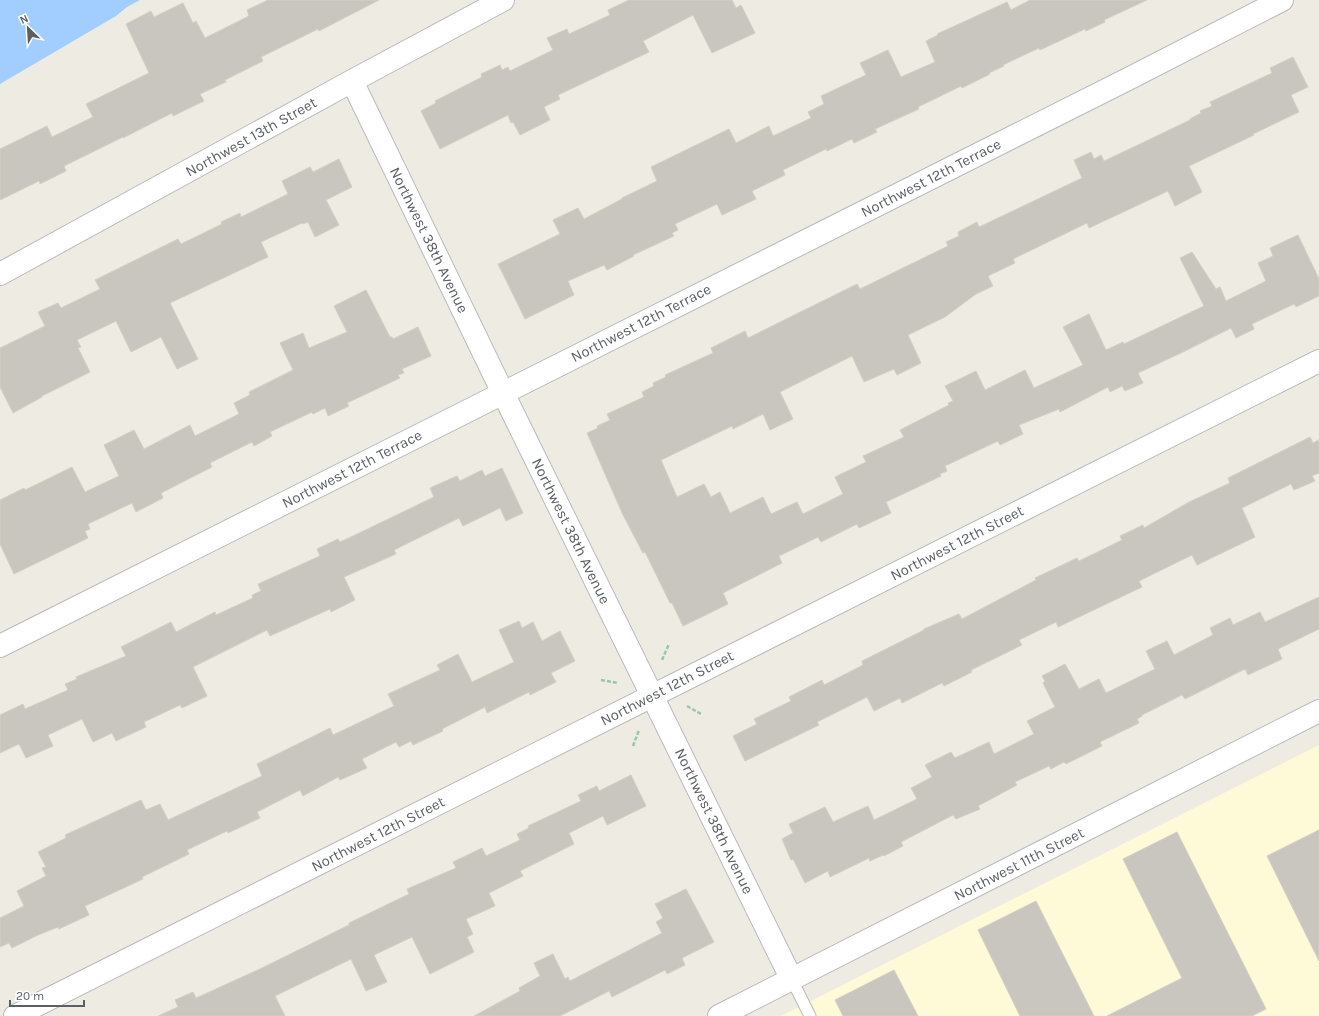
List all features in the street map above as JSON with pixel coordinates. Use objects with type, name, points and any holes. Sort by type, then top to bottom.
[{"type":"street","name":"Northwest 13th Street","points":[[0,274],[503,0]]},
{"type":"street","name":"Northwest 12th Terrace","points":[[0,646],[1282,0]]},
{"type":"street","name":"Northwest 38th Avenue","points":[[352,81],[503,393],[792,980]]},
{"type":"street","name":"Northwest 12th Street","points":[[15,1016],[1319,361]]},
{"type":"street","name":"Northwest 11th Street","points":[[718,1016],[792,980],[1319,711]]},
{"type":"lane","points":[[792,980],[810,1016]]},
{"type":"path","points":[[660,662],[669,644]]},
{"type":"path","points":[[601,680],[618,683]]},
{"type":"path","points":[[687,706],[701,714]]},
{"type":"path","points":[[633,746],[639,730]]},
{"type":"shaded area","points":[[1319,745],[1319,1016],[781,1016]]},
{"type":"water","points":[[0,0],[140,0],[127,7],[116,16],[0,84]]},
{"type":"building","points":[[268,0],[379,0],[319,31],[318,29],[261,57],[263,61],[225,80],[226,82],[200,94],[204,101],[173,116],[172,113],[64,166],[66,171],[40,184],[39,181],[0,200],[0,149],[47,126],[52,137],[93,117],[86,104],[149,73],[126,24],[151,11],[154,17],[183,3],[193,23],[196,21],[205,38],[249,16],[247,10]]},
{"type":"building","points":[[629,0],[732,0],[736,8],[741,5],[755,33],[712,53],[693,15],[643,41],[649,52],[558,95],[560,99],[544,107],[550,120],[520,135],[513,122],[511,123],[508,115],[440,149],[421,111],[436,103],[435,101],[482,77],[481,74],[500,65],[502,70],[508,67],[510,71],[553,50],[547,38],[567,29],[569,34],[610,15],[608,10]]},
{"type":"building","points":[[1030,0],[1147,0],[1104,20],[1105,22],[1086,31],[1085,29],[1003,65],[1004,66],[989,73],[990,74],[962,88],[961,86],[918,107],[919,109],[875,129],[877,132],[854,143],[852,139],[827,151],[826,149],[783,170],[785,175],[752,191],[756,199],[722,215],[717,204],[675,224],[678,230],[672,233],[674,236],[633,255],[634,256],[607,270],[604,265],[568,281],[574,295],[525,319],[498,264],[560,234],[553,220],[578,208],[584,219],[657,181],[651,167],[729,129],[736,143],[769,126],[773,136],[811,118],[808,112],[824,104],[821,96],[866,75],[860,63],[888,50],[901,77],[935,62],[926,41],[938,35],[937,34],[1007,2],[1011,10]]},
{"type":"building","points":[[1293,57],[1308,87],[1291,95],[1299,112],[1189,166],[1202,192],[1175,206],[1168,191],[1089,228],[1087,223],[1013,259],[1015,263],[988,276],[993,286],[976,294],[945,317],[908,335],[921,363],[897,375],[894,369],[864,382],[852,356],[780,392],[793,419],[770,430],[763,414],[733,429],[732,426],[661,460],[677,497],[704,484],[711,497],[720,492],[730,513],[763,497],[771,514],[797,502],[803,514],[843,494],[835,477],[866,462],[863,456],[904,437],[900,430],[949,405],[948,403],[953,401],[945,386],[976,371],[985,390],[1025,370],[1034,388],[1083,365],[1063,327],[1089,314],[1106,350],[1123,342],[1124,344],[1204,306],[1180,258],[1192,252],[1216,289],[1220,287],[1226,301],[1266,281],[1258,263],[1273,256],[1270,248],[1298,235],[1319,279],[1319,296],[1296,307],[1294,304],[1252,324],[1254,329],[1236,338],[1231,328],[1138,373],[1143,383],[1125,391],[1122,386],[1110,392],[1108,387],[1060,412],[1059,409],[1019,425],[1023,434],[1000,445],[998,441],[945,466],[947,471],[940,474],[941,476],[886,502],[891,513],[859,528],[857,524],[821,542],[818,537],[779,556],[782,563],[723,593],[728,604],[683,626],[645,552],[643,553],[623,515],[587,433],[610,420],[607,414],[644,397],[642,392],[654,386],[653,383],[666,377],[665,375],[713,353],[711,348],[745,331],[748,338],[857,284],[860,289],[948,246],[946,242],[959,236],[958,232],[977,222],[979,227],[1082,178],[1074,160],[1091,152],[1094,159],[1101,155],[1104,161],[1190,120],[1201,113],[1200,111],[1212,106],[1210,102],[1272,73],[1270,68]]},
{"type":"building","points":[[339,159],[352,187],[326,200],[339,225],[315,237],[308,222],[302,223],[261,242],[268,257],[170,303],[198,359],[177,369],[161,337],[131,352],[116,321],[77,340],[81,347],[78,348],[90,372],[42,396],[13,413],[0,387],[0,348],[45,326],[38,312],[58,303],[61,308],[100,289],[95,280],[178,239],[181,244],[222,224],[221,222],[240,213],[241,217],[288,194],[282,181],[310,167],[313,172]]},
{"type":"building","points":[[366,290],[390,337],[393,339],[418,327],[431,356],[402,369],[404,373],[398,375],[400,378],[347,403],[349,406],[328,416],[325,408],[313,414],[312,412],[270,432],[272,436],[254,446],[252,442],[210,463],[212,467],[161,493],[163,498],[136,512],[132,503],[88,524],[90,529],[85,531],[88,538],[14,574],[0,544],[0,500],[24,488],[25,490],[72,467],[85,492],[119,476],[104,445],[134,430],[144,449],[190,425],[195,436],[239,414],[234,403],[250,395],[249,392],[293,370],[280,343],[303,333],[309,348],[347,332],[334,306]]},
{"type":"building","points":[[1310,437],[1313,443],[1319,440],[1319,473],[1312,476],[1315,481],[1294,490],[1291,484],[1242,508],[1255,537],[1197,565],[1192,555],[1139,581],[1142,587],[1058,627],[1056,622],[1019,640],[1022,645],[971,670],[972,672],[944,686],[942,683],[902,703],[900,698],[874,711],[867,697],[817,722],[819,725],[745,761],[733,736],[757,724],[754,719],[791,701],[789,697],[822,680],[824,685],[863,665],[862,661],[924,629],[959,614],[962,619],[1036,580],[1035,578],[1077,558],[1079,561],[1122,540],[1120,536],[1143,525],[1144,528],[1189,502],[1230,483],[1228,478]]},
{"type":"building","points":[[502,468],[523,513],[506,521],[500,508],[463,526],[459,518],[394,550],[396,554],[344,577],[355,600],[331,612],[330,609],[270,636],[267,630],[193,667],[207,696],[182,708],[180,705],[144,722],[146,727],[116,741],[112,733],[93,742],[82,719],[48,735],[53,746],[26,758],[19,744],[0,753],[0,715],[23,704],[25,709],[68,690],[65,684],[77,679],[76,677],[126,656],[121,647],[171,622],[176,632],[215,612],[216,615],[253,598],[252,595],[261,591],[258,584],[320,556],[317,549],[338,539],[340,542],[434,497],[430,488],[457,476],[460,481],[482,470],[485,476]]},
{"type":"building","points":[[1319,597],[1319,629],[1278,649],[1282,659],[1248,675],[1245,669],[1185,699],[1182,695],[1142,715],[1137,719],[1139,723],[1100,742],[1102,746],[1066,764],[1064,762],[1051,769],[1049,766],[1015,782],[1017,785],[978,806],[980,809],[956,819],[953,815],[901,842],[903,846],[884,856],[883,855],[870,861],[869,858],[830,877],[828,871],[805,883],[793,859],[791,860],[782,839],[793,833],[789,824],[825,807],[833,822],[868,806],[874,820],[917,799],[911,788],[932,777],[925,765],[951,752],[955,758],[989,742],[994,754],[1034,734],[1027,721],[1055,707],[1043,683],[1045,681],[1042,676],[1065,664],[1079,689],[1099,679],[1106,693],[1155,669],[1146,651],[1167,641],[1174,655],[1213,635],[1210,628],[1230,618],[1233,625],[1260,612],[1265,622]]},
{"type":"building","points":[[519,621],[522,628],[533,622],[542,641],[560,631],[575,661],[551,673],[556,682],[530,695],[529,692],[487,713],[485,707],[442,729],[443,731],[413,745],[411,741],[399,747],[396,742],[362,759],[367,768],[340,780],[338,777],[303,796],[300,790],[257,812],[260,818],[228,833],[227,831],[187,850],[189,854],[142,877],[143,879],[85,906],[89,915],[59,929],[58,927],[38,935],[12,948],[9,943],[0,947],[0,918],[24,906],[17,891],[46,876],[42,868],[46,867],[38,852],[66,838],[65,835],[141,800],[146,810],[160,804],[168,820],[262,776],[257,764],[330,728],[333,735],[394,706],[388,694],[440,670],[437,665],[458,654],[472,682],[514,662],[499,630]]},
{"type":"building","points":[[631,775],[646,806],[607,825],[603,816],[569,833],[574,844],[520,871],[523,876],[489,893],[495,906],[466,919],[473,934],[467,937],[474,952],[430,974],[412,937],[374,955],[387,982],[366,991],[351,959],[275,996],[285,1016],[158,1016],[178,1007],[175,1000],[193,992],[196,998],[262,968],[409,894],[407,889],[456,868],[453,862],[482,848],[486,856],[520,840],[517,834],[529,828],[528,826],[581,801],[578,795],[597,786],[599,791]]},
{"type":"building","points":[[1319,830],[1319,961],[1267,856]]},
{"type":"building","points":[[1177,832],[1266,1009],[1252,1016],[1107,1016],[1182,978],[1123,859]]},
{"type":"building","points":[[686,889],[714,942],[682,958],[685,965],[667,974],[665,970],[612,997],[609,991],[560,1016],[474,1016],[520,991],[519,988],[540,976],[534,963],[553,954],[565,979],[568,977],[570,981],[662,933],[656,922],[663,918],[655,904]]},
{"type":"building","points":[[1036,901],[1094,1016],[1020,1016],[978,930]]},
{"type":"building","points":[[894,970],[918,1016],[843,1016],[835,1000]]}]
